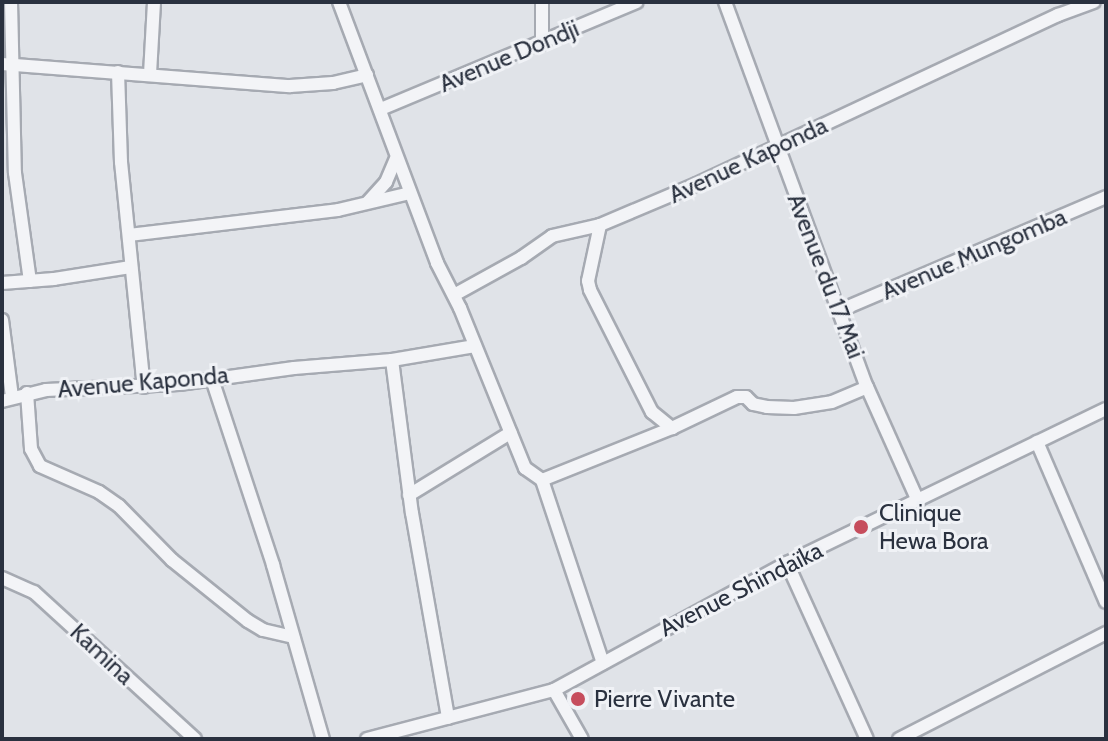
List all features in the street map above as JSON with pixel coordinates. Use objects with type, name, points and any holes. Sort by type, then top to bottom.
[{"type":"street","points":[[11,2],[7,65],[9,174],[30,281]]},
{"type":"street","points":[[150,74],[154,2]]},
{"type":"street","points":[[339,2],[437,263],[454,295],[528,472],[542,480],[603,663]]},
{"type":"street","points":[[542,2],[542,44]]},
{"type":"street","name":"Avenue Dondji","points":[[381,109],[637,2]]},
{"type":"street","name":"Avenue du 17 Mai","points":[[725,2],[775,145],[841,310],[867,387],[918,501]]},
{"type":"street","name":"Avenue Kaponda","points":[[454,295],[521,258],[552,236],[600,225],[697,184],[775,145],[1094,2]]},
{"type":"street","points":[[7,65],[290,86],[333,83],[367,75]]},
{"type":"street","points":[[118,72],[121,162],[144,387]]},
{"type":"street","points":[[365,205],[386,182],[396,159]]},
{"type":"street","points":[[129,235],[365,205],[410,193]]},
{"type":"street","name":"Avenue Mungomba","points":[[841,310],[1106,197]]},
{"type":"street","points":[[600,225],[588,281],[590,290],[652,412],[672,428]]},
{"type":"street","points":[[2,283],[131,267]]},
{"type":"street","points":[[2,320],[7,399]]},
{"type":"street","name":"Avenue Kaponda","points":[[7,399],[27,393],[144,387],[392,360],[475,346]]},
{"type":"street","points":[[392,360],[409,495],[448,718]]},
{"type":"street","points":[[212,379],[323,739]]},
{"type":"street","points":[[542,480],[672,428],[737,397],[746,397],[753,404],[767,407],[794,408],[832,402],[867,387]]},
{"type":"street","points":[[27,393],[31,449],[40,466],[99,492],[119,506],[172,560],[248,621],[263,630],[293,637]]},
{"type":"street","name":"Avenue Shindaïka","points":[[367,739],[554,690],[787,563],[1106,409]]},
{"type":"street","points":[[409,495],[510,433]]},
{"type":"street","points":[[1037,442],[1106,602]]},
{"type":"street","points":[[787,563],[867,739]]},
{"type":"street","name":"Kamina","points":[[2,578],[34,592],[195,739]]},
{"type":"street","points":[[899,739],[1106,633]]},
{"type":"street","points":[[554,690],[582,739]]},
{"type":"place","name":"Clinique Hewa Bora","points":[[861,527]]},
{"type":"place","name":"Pierre Vivante","points":[[578,699]]}]
